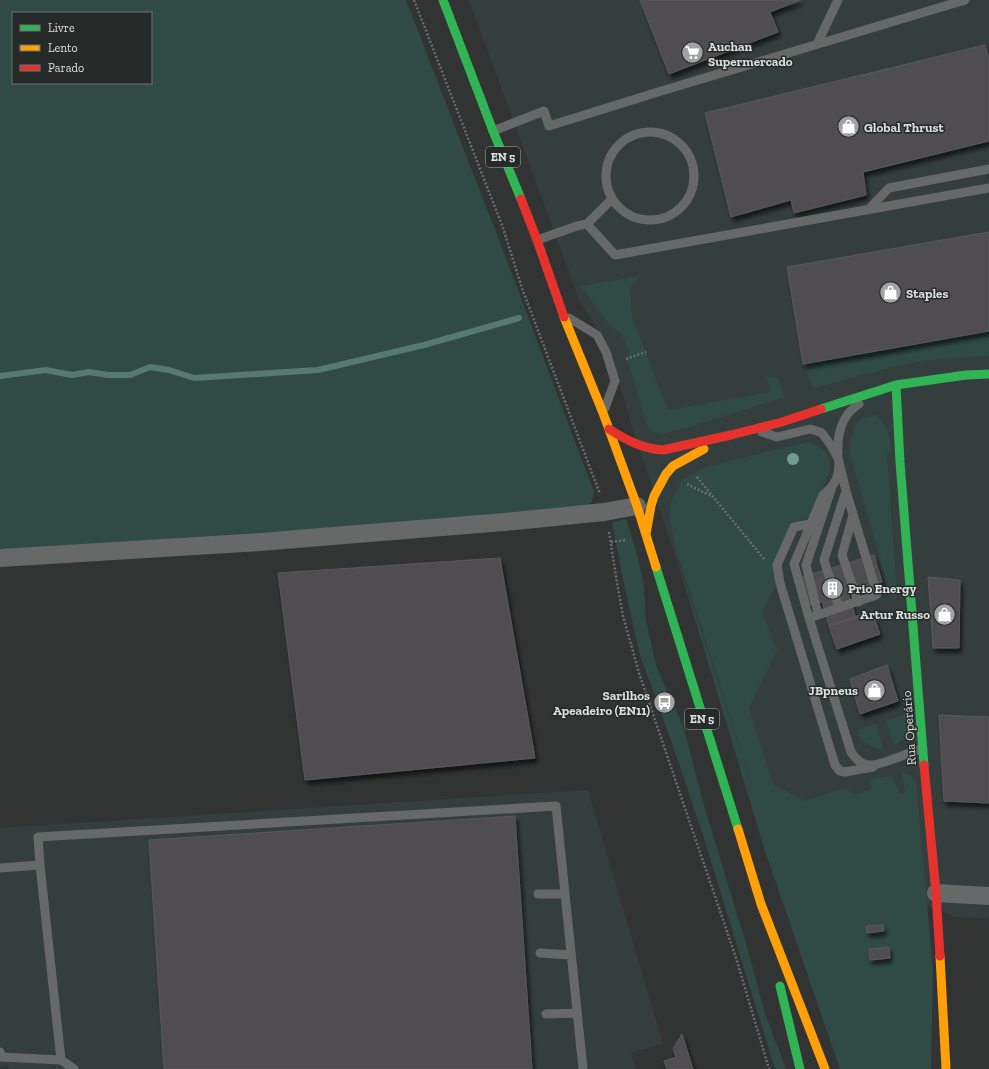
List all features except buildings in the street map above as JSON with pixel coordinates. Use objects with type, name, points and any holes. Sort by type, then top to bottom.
[{"type":"main road","name":"EN 5","points":[[443,0],[493,131],[537,240],[563,315],[603,413],[637,506],[694,693],[761,904],[825,1069]]},
{"type":"main road","points":[[609,429],[627,441],[657,450],[731,435],[794,418],[896,385],[966,375],[989,374]]},
{"type":"main road","name":"Rua Operário","points":[[896,385],[900,462],[936,893],[946,1069]]},
{"type":"main road","points":[[646,534],[654,496],[661,481],[669,470],[678,463],[731,435]]},
{"type":"main road","name":"EN 5","points":[[761,904],[775,965]]},
{"type":"main road","points":[[779,980],[800,1069]]},
{"type":"street","points":[[0,558],[260,542],[515,521],[604,512],[637,506]]},
{"type":"street","points":[[936,893],[989,896]]},
{"type":"lane","points":[[817,44],[838,0]]},
{"type":"lane","points":[[493,131],[544,111],[549,126],[965,0]]},
{"type":"lane","points":[[648,132],[664,134],[677,141],[688,152],[694,165],[694,186],[685,205],[674,214],[661,220],[647,221],[633,217],[621,210],[612,199],[606,185],[606,169],[611,155],[620,143],[633,135],[648,132]]},
{"type":"lane","points":[[868,210],[889,188],[989,169]]},
{"type":"lane","points":[[587,224],[615,255],[989,188]]},
{"type":"lane","points":[[537,240],[587,224],[612,199]]},
{"type":"lane","points":[[563,315],[597,335],[606,352],[615,381],[603,413]]},
{"type":"lane","points":[[818,614],[806,565],[832,487],[839,473],[838,436],[846,416],[855,407],[866,400],[869,394]]},
{"type":"lane","points":[[751,429],[777,437],[810,429],[817,431],[822,433],[826,438],[838,460],[877,594],[876,596],[809,618]]},
{"type":"lane","points":[[832,487],[823,495],[794,564],[809,618],[851,752],[855,758],[864,764],[870,766],[879,765]]},
{"type":"lane","points":[[839,608],[824,560],[846,491]]},
{"type":"lane","points":[[853,514],[842,555],[858,602]]},
{"type":"lane","points":[[811,524],[794,527],[777,565],[780,583],[835,766],[840,771],[845,772],[879,765],[923,748]]},
{"type":"lane","points":[[61,1060],[38,837],[556,806],[583,1069]]},
{"type":"lane","points":[[0,868],[40,865]]},
{"type":"lane","points":[[538,894],[565,894]]},
{"type":"lane","points":[[540,953],[571,955]]},
{"type":"lane","points":[[546,1014],[577,1012]]},
{"type":"lane","points":[[0,1052],[1,1057],[61,1060],[74,1069]]},
{"type":"path","points":[[626,359],[646,352]]},
{"type":"path","points":[[696,476],[768,564]]},
{"type":"path","points":[[681,481],[712,496]]},
{"type":"path","points":[[611,542],[633,540]]},
{"type":"path","points":[[768,1064],[769,1069]]},
{"type":"shaded area","points":[[469,0],[989,0],[989,918],[956,917],[900,894],[800,930],[634,433],[618,379],[600,333],[580,302]]},
{"type":"shaded area","points":[[588,790],[663,1044],[631,1053],[636,1069],[11,1069],[6,1066],[0,1068],[0,828]]},
{"type":"green space","points":[[0,0],[406,0],[504,253],[594,492],[592,501],[585,510],[0,549]]},
{"type":"green space","points":[[641,276],[632,284],[630,290],[632,317],[668,410],[770,392],[767,377],[775,377],[778,379],[784,397],[690,427],[661,434],[650,430],[646,423],[634,379],[626,358],[629,352],[622,334],[605,319],[581,286]]},
{"type":"green space","points":[[989,331],[989,356],[921,361],[887,368],[814,388],[803,364]]},
{"type":"green space","points":[[876,415],[886,427],[891,452],[887,454],[897,598],[892,599],[849,451],[857,422],[869,416]]},
{"type":"green space","points":[[808,442],[824,451],[828,456],[830,468],[807,519],[792,523],[773,564],[777,584],[762,611],[777,650],[749,708],[773,784],[805,801],[844,788],[854,794],[871,789],[870,779],[892,776],[900,794],[905,793],[902,772],[911,776],[916,782],[933,969],[931,1069],[840,1069],[763,845],[676,556],[757,800],[674,542],[670,519],[671,501],[683,480],[705,467]]},
{"type":"green space","points":[[626,519],[638,557],[644,588],[646,620],[656,665],[668,693],[661,697],[666,710],[674,706],[684,729],[704,805],[749,954],[765,1014],[786,1069],[775,1069],[703,835],[640,655],[612,522]]},
{"type":"green space","points":[[906,714],[909,735],[894,746],[886,721]]},
{"type":"green space","points":[[876,724],[884,750],[877,749],[861,740],[857,730]]},
{"type":"waterway","points":[[0,376],[46,370],[72,375],[89,372],[108,375],[130,375],[150,367],[169,370],[194,378],[318,370],[424,345],[519,318]]},
{"type":"traffic: fast","points":[[443,0],[493,131],[521,199]]},
{"type":"traffic: fast","points":[[821,409],[896,385],[966,375],[989,374]]},
{"type":"traffic: fast","points":[[896,385],[900,462],[924,765]]},
{"type":"traffic: fast","points":[[656,567],[738,829]]},
{"type":"traffic: fast","points":[[780,986],[800,1069]]},
{"type":"traffic: slow","points":[[564,317],[603,413],[637,506],[656,567]]},
{"type":"traffic: slow","points":[[646,534],[654,496],[666,474],[673,466],[704,449]]},
{"type":"traffic: slow","points":[[738,829],[761,904],[825,1069]]},
{"type":"traffic: slow","points":[[940,956],[946,1069]]},
{"type":"traffic: jam","points":[[521,199],[564,317]]},
{"type":"traffic: jam","points":[[609,429],[635,443],[649,448],[663,450],[782,422],[821,409]]},
{"type":"traffic: jam","points":[[924,765],[936,893],[940,956]]},
{"type":"place","name":"Auchan Supermercado","points":[[692,53]]},
{"type":"place","name":"Global Thrust","points":[[848,127]]},
{"type":"place","name":"Staples","points":[[890,293]]},
{"type":"place","name":"Prio Energy","points":[[832,588]]},
{"type":"place","name":"Artur Russo","points":[[945,614]]},
{"type":"place","name":"JBpneus","points":[[874,690]]},
{"type":"place","name":"Sarilhos Apeadeiro (EN11)","points":[[665,702]]}]
